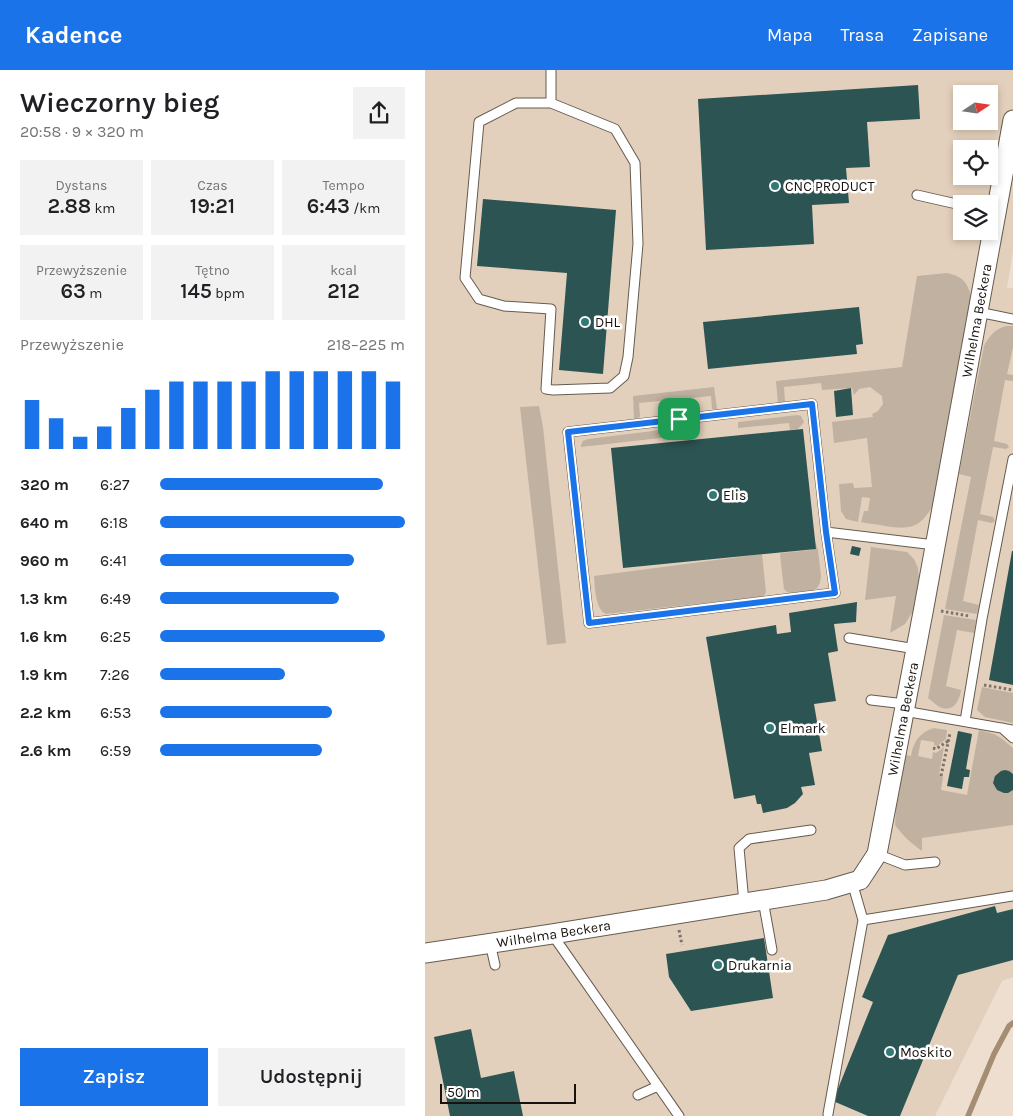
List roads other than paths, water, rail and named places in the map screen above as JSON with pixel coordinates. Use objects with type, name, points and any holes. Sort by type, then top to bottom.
[{"type":"street","name":"Wilhelma Beckera","points":[[996,195],[1013,120]]},
{"type":"street","name":"Wilhelma Beckera","points":[[425,952],[552,934],[826,890],[859,880],[877,854],[978,312],[988,240]]},
{"type":"lane","points":[[551,70],[551,104]]},
{"type":"lane","points":[[516,103],[551,104],[615,129],[635,163],[638,244],[628,357],[624,376],[610,388],[546,389],[551,309],[504,306],[479,299],[465,278],[479,122],[516,103]]},
{"type":"lane","points":[[917,195],[953,203]]},
{"type":"lane","points":[[978,312],[1013,319]]},
{"type":"lane","points":[[812,404],[826,532],[835,593],[589,623],[568,432],[812,404]]},
{"type":"lane","points":[[965,721],[982,619],[1013,459]]},
{"type":"lane","points":[[826,532],[935,545]]},
{"type":"lane","points":[[849,638],[916,649]]},
{"type":"lane","points":[[871,700],[953,719],[1013,730]]},
{"type":"lane","points":[[1002,728],[1013,738]]},
{"type":"lane","points":[[744,903],[739,848],[749,839],[811,830]]},
{"type":"lane","points":[[877,854],[905,865],[935,862]]},
{"type":"lane","points":[[828,1114],[863,920],[852,882]]},
{"type":"lane","points":[[863,920],[1013,896]]},
{"type":"lane","points":[[763,900],[772,950]]},
{"type":"lane","points":[[552,934],[679,1116]]},
{"type":"lane","points":[[490,943],[495,965]]},
{"type":"lane","points":[[638,1095],[659,1086]]},
{"type":"waterway","points":[[968,1116],[994,1054],[1009,1026],[1013,1023]]},
{"type":"place","name":"CNC PRODUCT","points":[[775,186]]},
{"type":"place","name":"DHL","points":[[585,322]]},
{"type":"place","name":"Elis","points":[[713,495]]},
{"type":"place","name":"Elmark","points":[[770,728]]},
{"type":"place","name":"Drukarnia","points":[[718,965]]},
{"type":"place","name":"Moskito","points":[[890,1052]]}]
